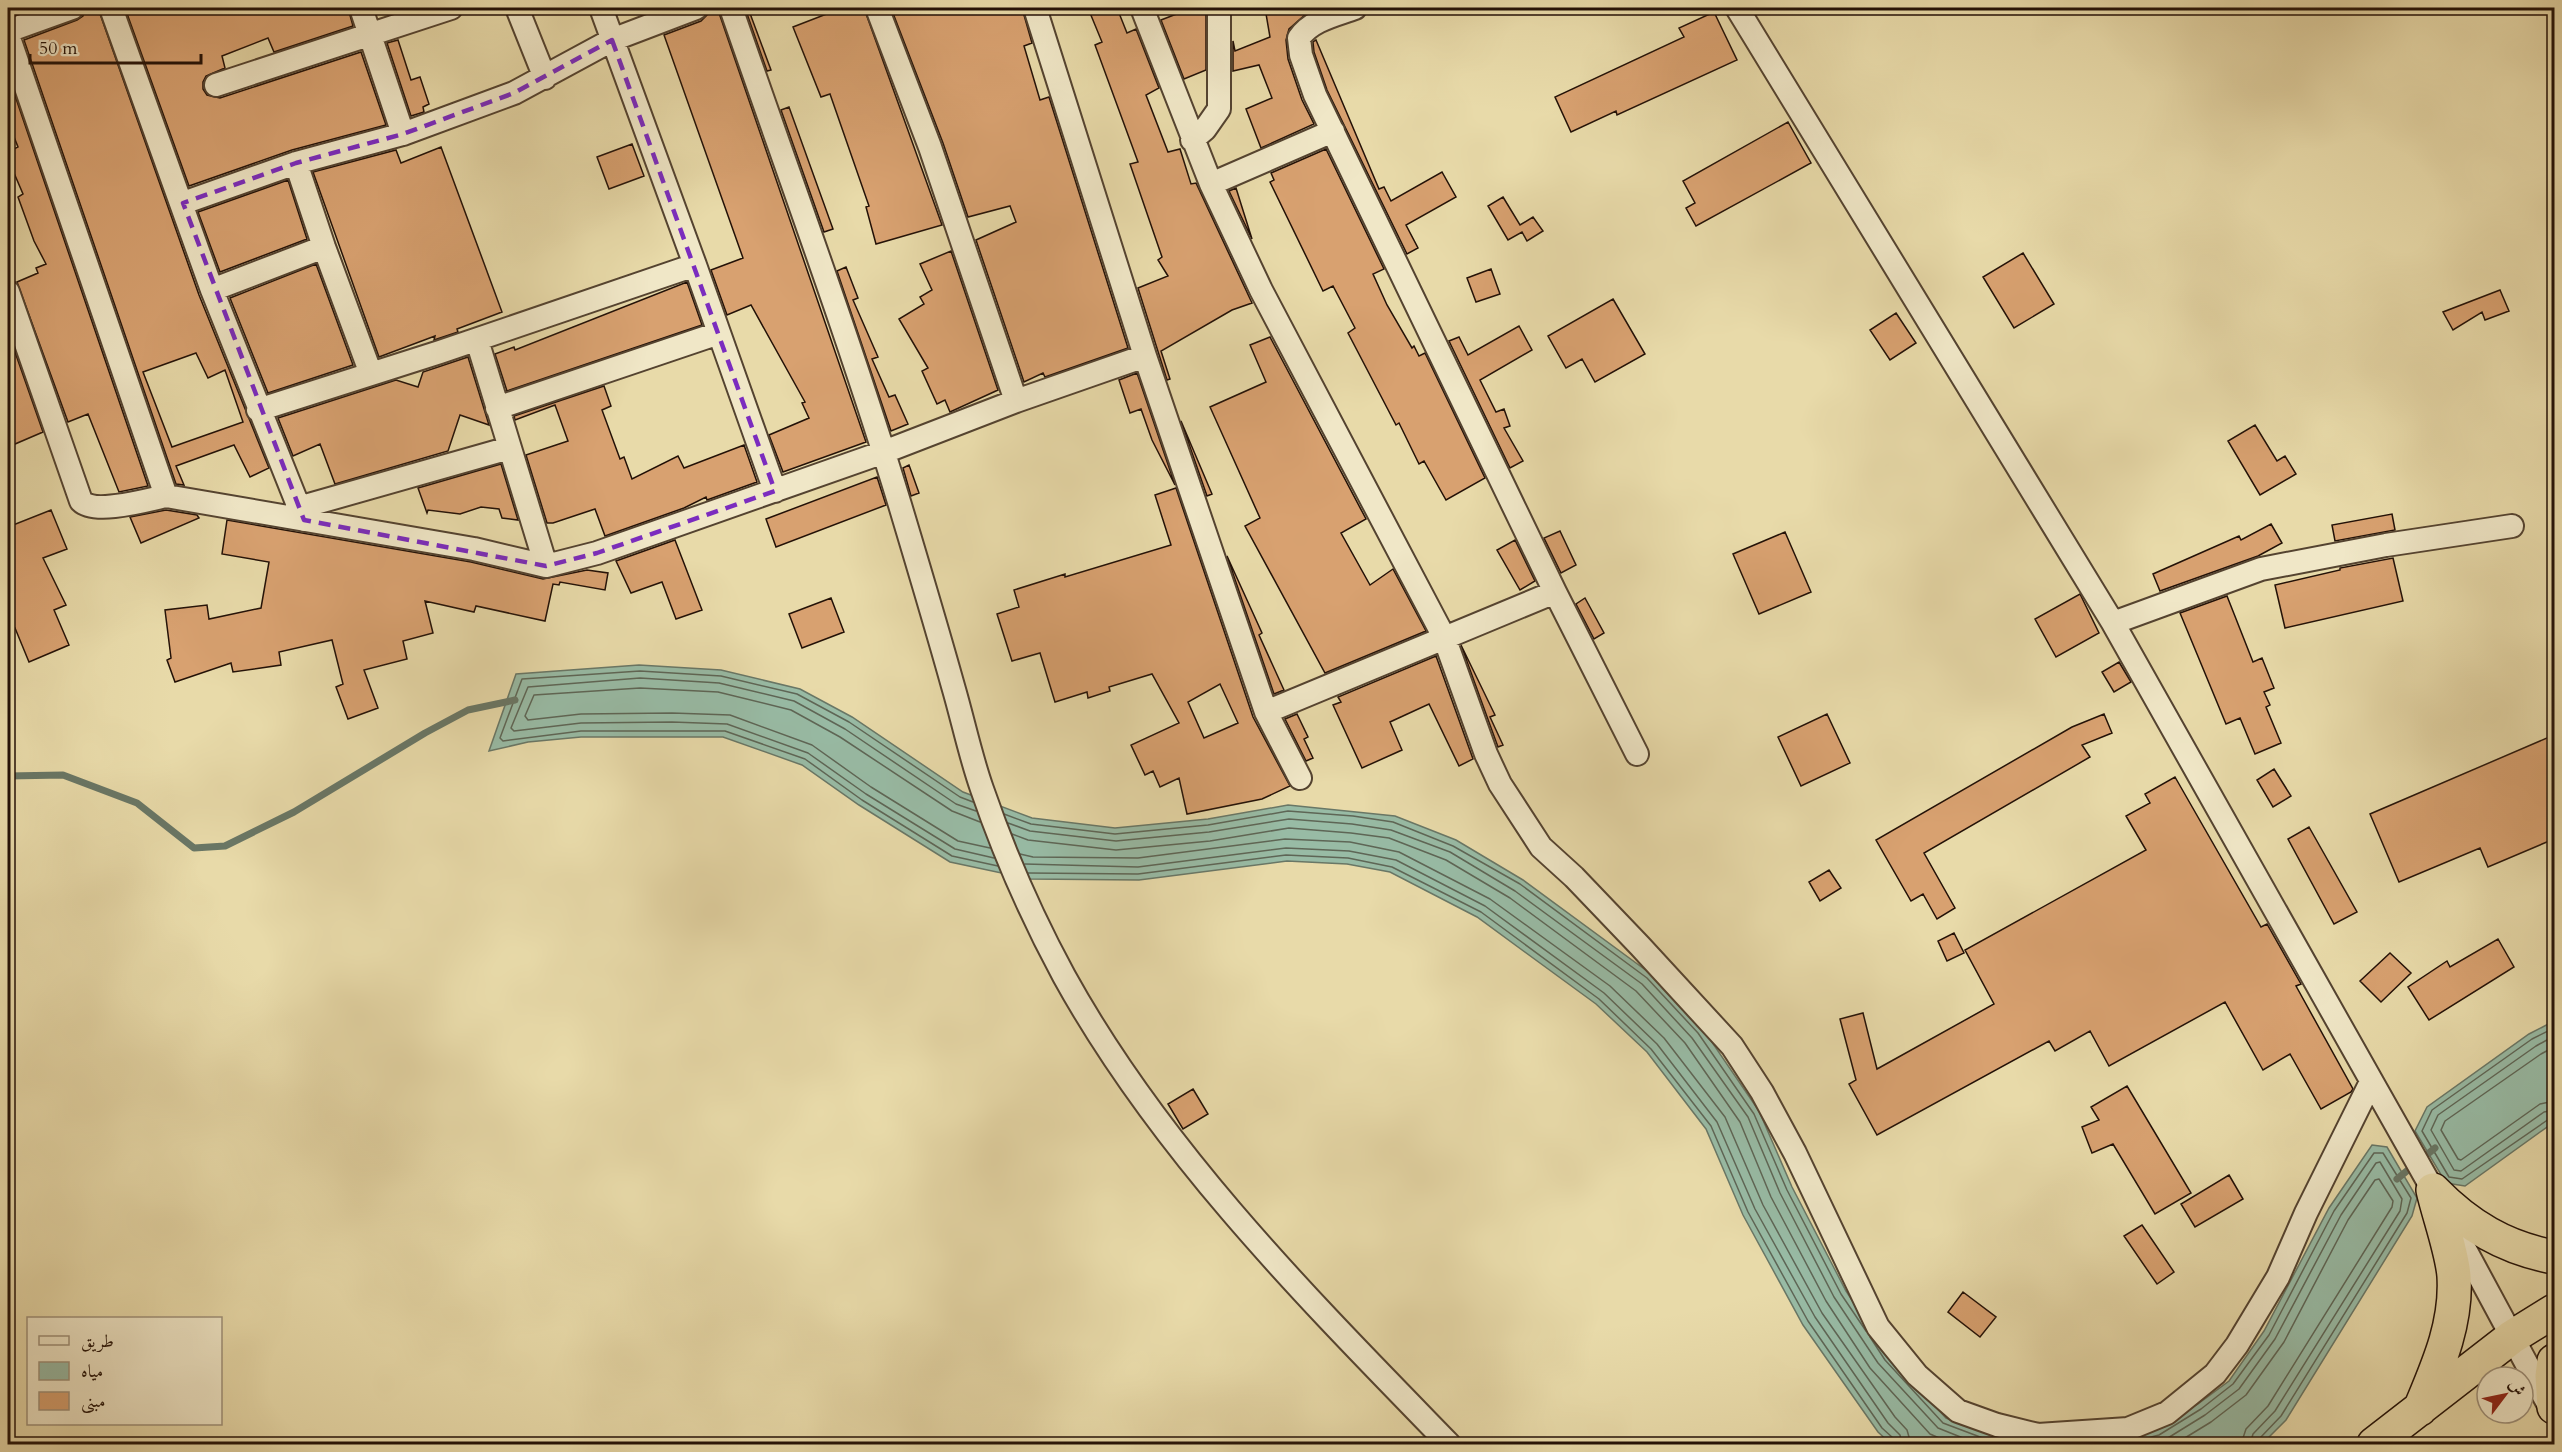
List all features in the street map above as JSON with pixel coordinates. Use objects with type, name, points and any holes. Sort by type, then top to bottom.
[{"type":"highway","points":[[2433,1190],[2453,1211],[2477,1229],[2503,1243],[2531,1253],[2554,1257]]},
{"type":"highway","points":[[2420,1409],[2442,1358],[2452,1318],[2454,1275],[2433,1190]]},
{"type":"highway","points":[[2374,1444],[2512,1337],[2554,1311]]},
{"type":"highway","points":[[2554,1361],[2552,1376],[2554,1407]]},
{"type":"street","points":[[72,8],[8,33],[166,496]]},
{"type":"street","points":[[111,8],[183,203],[212,290],[301,514]]},
{"type":"street","points":[[361,8],[371,32],[403,134]]},
{"type":"street","points":[[216,85],[371,32],[451,8]]},
{"type":"street","points":[[517,8],[545,78]]},
{"type":"street","points":[[600,8],[775,491]]},
{"type":"street","points":[[183,203],[296,163],[403,134],[514,93],[612,40],[696,8]]},
{"type":"street","points":[[730,8],[884,452],[928,595],[982,788],[1027,904],[1065,977],[1115,1062],[1173,1138],[1226,1204],[1329,1320],[1449,1444]]},
{"type":"street","points":[[877,8],[930,147],[1016,401]]},
{"type":"street","points":[[1035,8],[1144,356],[1266,711],[1300,778]]},
{"type":"street","points":[[1142,8],[1192,140],[1260,290],[1444,637],[1486,754],[1518,815],[1541,847],[1574,877],[1732,1046],[1762,1092],[1795,1153],[1878,1327],[1917,1375],[1958,1411],[2038,1435],[2098,1433],[2128,1429],[2167,1413],[2188,1397],[2215,1374],[2237,1346],[2278,1277],[2306,1213],[2371,1082]]},
{"type":"street","points":[[1192,140],[1205,129],[1219,109],[1219,8]]},
{"type":"street","points":[[1355,8],[1313,24],[1299,38],[1301,55],[1315,95],[1555,592],[1637,754]]},
{"type":"street","points":[[1737,8],[2113,623],[2433,1190],[2554,1416]]},
{"type":"street","points":[[1211,184],[1333,131]]},
{"type":"street","points":[[296,163],[324,248],[371,374]]},
{"type":"street","points":[[212,290],[324,248]]},
{"type":"street","points":[[258,410],[477,340],[695,265]]},
{"type":"street","points":[[8,292],[81,501],[91,507],[97,508],[166,496],[301,514],[546,566],[597,553],[775,491],[1144,356]]},
{"type":"street","points":[[497,408],[719,333]]},
{"type":"street","points":[[477,340],[546,566]]},
{"type":"street","points":[[301,514],[509,448]]},
{"type":"street","points":[[2113,623],[2261,569],[2386,545],[2512,526]]},
{"type":"street","points":[[1266,711],[1555,592]]},
{"type":"highlighted area","points":[[612,40],[775,491],[597,553],[546,566],[304,520],[183,203],[296,163],[403,134],[514,93]]},
{"type":"water","points":[[639,665],[721,670],[800,689],[852,717],[963,792],[1032,818],[1115,828],[1208,819],[1288,805],[1395,816],[1456,840],[1523,880],[1651,974],[1703,1029],[1759,1111],[1792,1187],[1846,1291],[1889,1356],[1946,1418],[1990,1435],[2048,1444],[1891,1444],[1878,1432],[1803,1325],[1743,1215],[1706,1129],[1647,1052],[1596,1004],[1477,917],[1390,872],[1347,864],[1287,861],[1139,880],[1030,879],[950,862],[859,805],[802,765],[723,737],[581,737],[528,742],[489,751],[516,674]]},
{"type":"water","points":[[2554,1021],[2554,1122],[2465,1186],[2446,1183],[2415,1131],[2427,1107],[2529,1034]]},
{"type":"water","points":[[2372,1145],[2387,1147],[2417,1198],[2412,1216],[2286,1420],[2262,1444],[2103,1444],[2156,1430],[2198,1404],[2229,1381],[2264,1331],[2329,1208]]},
{"type":"building","points":[[8,8],[33,8],[8,17]]},
{"type":"building","points":[[85,8],[98,8],[199,295],[269,468],[250,477],[234,445],[176,466],[184,485],[176,484],[24,40],[83,16]],"holes":[[[196,353],[208,378],[225,370],[243,422],[172,447],[143,372]]]},
{"type":"building","points":[[125,8],[348,8],[353,26],[274,52],[268,38],[222,56],[225,68],[206,76],[203,89],[207,95],[220,98],[361,52],[386,125],[292,150],[189,186]]},
{"type":"building","points":[[745,8],[748,8],[771,70],[767,71]]},
{"type":"building","points":[[842,8],[864,8],[942,225],[876,244],[866,207],[869,206],[830,94],[821,97],[793,27]]},
{"type":"building","points":[[891,8],[1022,8],[1032,43],[1024,46],[1040,100],[1049,97],[1128,348],[1045,377],[1043,373],[1024,382],[976,240],[1016,222],[1010,206],[968,217],[943,143]]},
{"type":"building","points":[[1088,8],[1117,8],[1127,33],[1136,29],[1159,88],[1146,95],[1168,152],[1180,149],[1191,184],[1196,183],[1252,303],[1232,310],[1161,351],[1170,379],[1167,380],[1138,288],[1168,276],[1158,260],[1162,257],[1130,164],[1138,162],[1095,45],[1102,42]]},
{"type":"building","points":[[1192,8],[1206,8],[1206,70],[1184,79],[1161,20]]},
{"type":"building","points":[[1265,8],[1303,8],[1306,14],[1289,29],[1286,40],[1288,59],[1302,100],[1314,124],[1261,148],[1246,109],[1272,98],[1259,65],[1233,71],[1233,41],[1235,51],[1270,37]]},
{"type":"building","points":[[718,10],[866,442],[783,472],[769,435],[809,418],[802,403],[805,402],[751,305],[727,315],[711,270],[743,258],[664,35],[701,21],[708,14]]},
{"type":"building","points":[[1714,12],[1737,60],[1617,115],[1616,111],[1571,132],[1555,97],[1684,37],[1679,28]]},
{"type":"building","points":[[398,40],[411,80],[420,77],[429,104],[423,107],[424,112],[411,116],[387,43]]},
{"type":"building","points":[[1316,40],[1379,189],[1384,187],[1391,201],[1442,172],[1456,197],[1406,225],[1418,248],[1407,254],[1327,90],[1314,52],[1313,42]]},
{"type":"building","points":[[8,75],[148,486],[119,492],[88,414],[68,422],[17,282],[38,273],[36,268],[46,264],[34,241],[18,197],[23,194],[8,159],[8,152],[18,147],[8,122]]},
{"type":"building","points":[[789,107],[833,229],[824,232],[781,110]]},
{"type":"building","points":[[1788,122],[1811,163],[1696,226],[1686,208],[1695,203],[1683,181]]},
{"type":"building","points":[[632,144],[644,176],[609,189],[597,157]]},
{"type":"building","points":[[441,147],[502,312],[457,329],[458,332],[434,340],[435,336],[379,357],[313,172],[396,150],[401,163]]},
{"type":"building","points":[[1326,149],[1384,269],[1373,274],[1387,305],[1412,348],[1414,346],[1419,356],[1425,353],[1485,478],[1446,500],[1424,461],[1419,464],[1399,423],[1396,425],[1348,333],[1355,328],[1333,286],[1323,291],[1270,182],[1274,180],[1271,173]]},
{"type":"building","points":[[288,180],[307,239],[220,272],[198,212]]},
{"type":"building","points":[[1236,188],[1241,204],[1252,239],[1229,191]]},
{"type":"building","points":[[1503,197],[1520,225],[1533,217],[1543,231],[1527,241],[1522,232],[1508,240],[1488,206]]},
{"type":"building","points":[[951,251],[998,390],[950,412],[945,400],[937,404],[922,371],[928,368],[899,319],[924,304],[920,297],[932,290],[920,264]]},
{"type":"building","points":[[2023,253],[2054,304],[2014,328],[1983,277]]},
{"type":"building","points":[[316,264],[353,365],[268,393],[230,298]]},
{"type":"building","points":[[846,267],[858,298],[853,300],[878,357],[872,359],[889,397],[895,395],[908,424],[891,431],[837,271]]},
{"type":"building","points":[[1491,269],[1500,294],[1476,302],[1467,278]]},
{"type":"building","points":[[687,282],[702,325],[507,391],[495,354],[514,347],[515,350]]},
{"type":"building","points":[[2500,290],[2509,311],[2485,320],[2482,312],[2453,330],[2443,312]]},
{"type":"building","points":[[1613,299],[1645,354],[1595,382],[1582,359],[1566,368],[1548,336]]},
{"type":"building","points":[[1896,313],[1916,343],[1890,360],[1870,330]]},
{"type":"building","points":[[1519,326],[1532,350],[1480,380],[1496,412],[1504,409],[1510,426],[1504,428],[1523,461],[1510,468],[1449,341],[1459,337],[1468,355]]},
{"type":"building","points":[[8,332],[43,432],[8,447],[8,395],[13,393],[8,379]]},
{"type":"building","points":[[1270,337],[1366,519],[1341,533],[1370,585],[1393,569],[1426,631],[1325,673],[1245,526],[1260,518],[1210,407],[1266,382],[1250,345]]},
{"type":"building","points":[[468,357],[489,425],[460,415],[448,451],[335,484],[320,444],[293,456],[278,418],[396,380],[418,387],[423,372]]},
{"type":"building","points":[[1137,373],[1175,485],[1152,440],[1141,409],[1130,413],[1119,380]]},
{"type":"building","points":[[604,386],[611,406],[602,410],[620,459],[624,457],[632,479],[678,456],[684,468],[744,445],[757,482],[707,500],[706,497],[684,508],[605,536],[595,509],[547,523],[526,455],[568,441],[555,405],[515,420],[514,416]]},
{"type":"building","points":[[1181,421],[1212,494],[1207,496]]},
{"type":"building","points":[[2255,425],[2277,461],[2285,456],[2296,474],[2260,495],[2228,441]]},
{"type":"building","points":[[501,464],[518,520],[502,518],[499,509],[481,507],[460,514],[428,510],[427,513],[418,488]]},
{"type":"building","points":[[909,465],[919,493],[911,496],[903,468]]},
{"type":"building","points":[[877,477],[886,505],[776,547],[766,519]]},
{"type":"building","points":[[1176,488],[1253,717],[1290,786],[1262,799],[1187,814],[1179,778],[1160,787],[1153,771],[1145,775],[1131,745],[1179,723],[1152,674],[1109,687],[1110,691],[1088,698],[1087,692],[1055,702],[1040,653],[1012,661],[997,614],[1019,607],[1014,590],[1171,545],[1155,495]],"holes":[[[1220,684],[1238,723],[1204,738],[1188,702]]]},
{"type":"building","points":[[51,510],[67,549],[43,558],[66,605],[54,610],[69,645],[29,662],[15,628],[8,632],[8,527]]},
{"type":"building","points":[[166,510],[197,515],[199,518],[141,543],[130,517]]},
{"type":"building","points":[[2392,514],[2395,530],[2335,541],[2332,525]]},
{"type":"building","points":[[227,520],[471,562],[543,579],[587,570],[608,573],[605,590],[560,582],[559,585],[553,584],[545,621],[476,606],[474,612],[425,601],[433,633],[403,641],[407,659],[364,670],[378,708],[348,719],[336,687],[343,684],[332,640],[279,652],[281,665],[233,672],[231,663],[175,682],[167,660],[171,658],[165,610],[207,605],[209,619],[261,608],[269,562],[222,554]]},
{"type":"building","points":[[2271,524],[2282,543],[2258,556],[2160,591],[2153,574],[2239,536],[2241,540]]},
{"type":"building","points":[[1560,531],[1576,565],[1561,573],[1544,538]]},
{"type":"building","points":[[1785,532],[1811,592],[1759,614],[1733,554]]},
{"type":"building","points":[[675,540],[702,610],[676,619],[662,582],[631,593],[616,561]]},
{"type":"building","points":[[1515,540],[1535,581],[1520,590],[1497,550]]},
{"type":"building","points":[[1227,556],[1262,633],[1259,635],[1284,690],[1274,694]]},
{"type":"building","points":[[2393,558],[2403,601],[2285,628],[2275,585],[2340,570],[2340,568]]},
{"type":"building","points":[[2080,594],[2099,633],[2056,657],[2035,619]]},
{"type":"building","points":[[2227,596],[2253,662],[2262,658],[2274,688],[2264,692],[2270,705],[2266,707],[2281,743],[2255,754],[2240,718],[2226,724],[2180,613]]},
{"type":"building","points":[[831,598],[844,632],[802,648],[789,614]]},
{"type":"building","points":[[1585,598],[1604,633],[1594,639],[1576,604]]},
{"type":"building","points":[[1461,645],[1495,715],[1490,717],[1503,745],[1498,747]]},
{"type":"building","points":[[1436,656],[1473,759],[1459,766],[1429,704],[1390,722],[1402,750],[1362,768],[1333,705],[1341,702],[1338,697]]},
{"type":"building","points":[[2119,662],[2131,682],[2114,692],[2102,672]]},
{"type":"building","points":[[1297,714],[1308,737],[1304,739],[1313,758],[1306,761],[1285,719]]},
{"type":"building","points":[[1827,714],[1850,763],[1801,786],[1778,737]]},
{"type":"building","points":[[2104,714],[2112,733],[2082,745],[2090,757],[1924,853],[1955,908],[1937,919],[1923,894],[1911,901],[1876,840],[2072,727]]},
{"type":"building","points":[[2554,735],[2554,839],[2488,867],[2480,848],[2399,882],[2370,814]]},
{"type":"building","points":[[2274,769],[2291,796],[2273,807],[2257,780]]},
{"type":"building","points":[[2175,777],[2261,927],[2267,924],[2301,984],[2296,986],[2353,1089],[2351,1092],[2321,1109],[2290,1054],[2263,1070],[2225,1002],[2109,1066],[2090,1031],[2055,1051],[2049,1041],[1877,1135],[1849,1084],[1856,1080],[1840,1019],[1863,1013],[1877,1069],[1994,1004],[1965,950],[2146,850],[2126,816],[2150,803],[2145,794]]},
{"type":"building","points":[[2309,827],[2357,912],[2334,924],[2288,839]]},
{"type":"building","points":[[1829,870],[1841,888],[1820,901],[1809,882]]},
{"type":"building","points":[[1954,933],[1964,953],[1947,961],[1938,941]]},
{"type":"building","points":[[2498,939],[2514,967],[2429,1020],[2408,987],[2447,961],[2450,967]]},
{"type":"building","points":[[2390,953],[2411,973],[2381,1002],[2360,981]]},
{"type":"building","points":[[2127,1086],[2191,1193],[2155,1214],[2113,1144],[2092,1153],[2082,1127],[2099,1120],[2091,1107]]},
{"type":"building","points":[[1193,1089],[1208,1114],[1183,1129],[1168,1104]]},
{"type":"building","points":[[2229,1175],[2243,1199],[2195,1227],[2181,1204]]},
{"type":"building","points":[[2142,1225],[2174,1272],[2157,1284],[2124,1236]]},
{"type":"building","points":[[1963,1292],[1996,1317],[1980,1337],[1948,1312]]},
{"type":"waterway","points":[[8,776],[63,775],[137,803],[194,848],[225,846],[294,812],[425,733],[468,710],[515,700]]},
{"type":"waterway","points":[[2397,1179],[2435,1148]]}]
